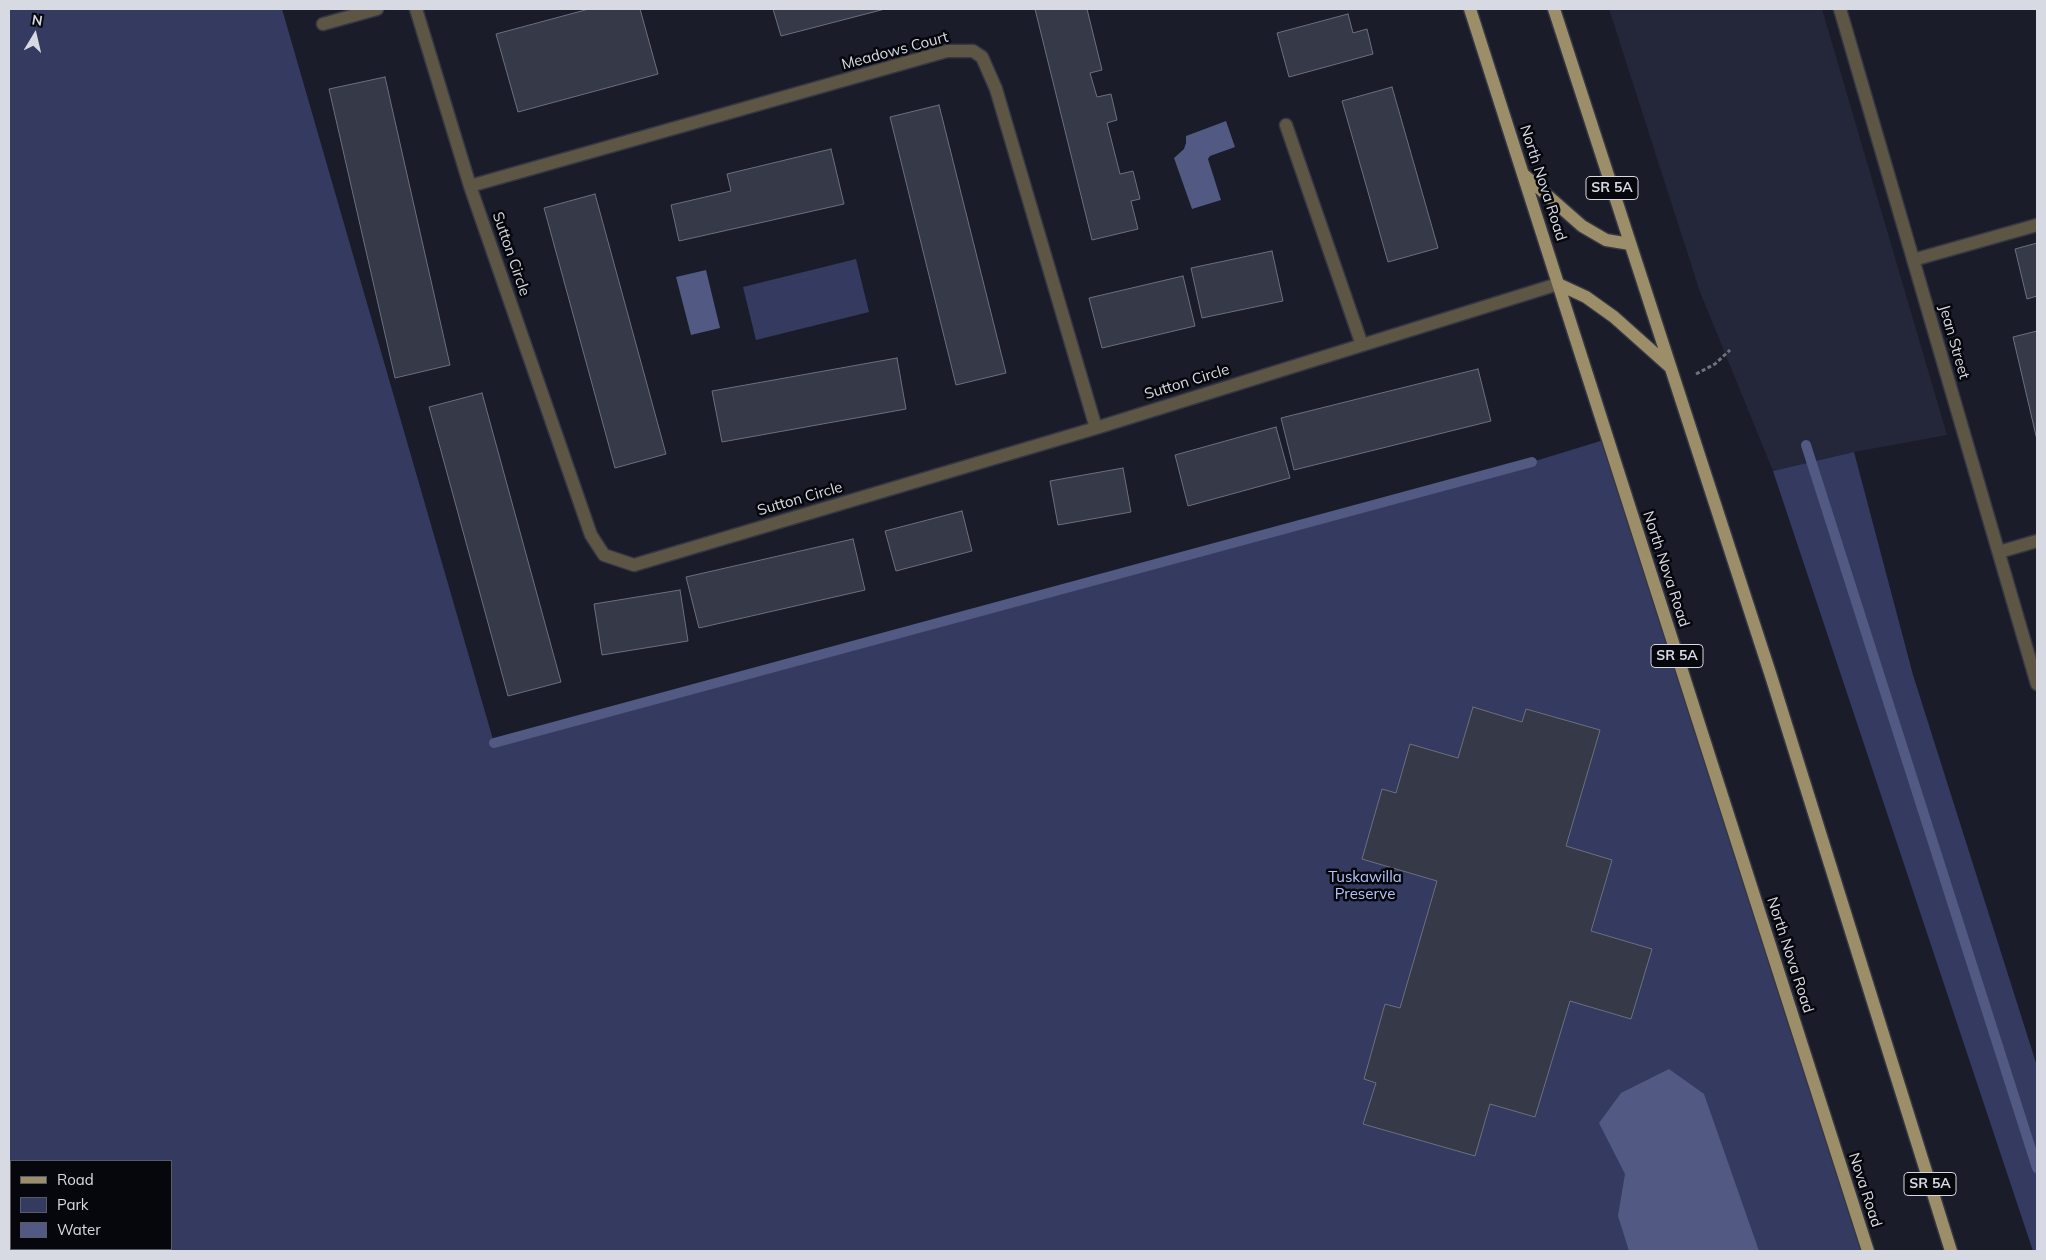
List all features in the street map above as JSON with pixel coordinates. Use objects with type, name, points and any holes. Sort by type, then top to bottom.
[{"type":"main road","name":"North Nova Road","points":[[1470,9],[1832,1139]]},
{"type":"main road","name":"SR 5A","points":[[1554,9],[1771,676],[1951,1251]]},
{"type":"main road","points":[[1523,174],[1582,226],[1606,240],[1630,244]]},
{"type":"main road","points":[[1558,284],[1586,296],[1614,317],[1670,366]]},
{"type":"main road","name":"Nova Road","points":[[1832,1139],[1868,1251]]},
{"type":"street","points":[[323,24],[377,9]]},
{"type":"street","name":"Sutton Circle","points":[[416,9],[470,186],[591,535],[604,555],[634,565],[1096,428],[1558,284]]},
{"type":"street","name":"Jean Street","points":[[1840,9],[2037,684]]},
{"type":"street","name":"Meadows Court","points":[[470,186],[947,51],[974,51],[982,57],[996,89],[1096,428]]},
{"type":"street","points":[[1286,125],[1362,345]]},
{"type":"street","points":[[1913,260],[2037,224]]},
{"type":"street","points":[[1999,552],[2037,541]]},
{"type":"path","points":[[1675,380],[1702,372],[1715,364],[1730,350]]},
{"type":"shaded area","points":[[1609,9],[1822,9],[1947,435],[1854,452],[1773,471],[1700,292]]},
{"type":"green space","name":"Tuskawilla Preserve","points":[[9,9],[282,9],[494,743],[1532,462],[1607,439],[1868,1251],[9,1251]]},
{"type":"green space","points":[[856,259],[869,312],[756,340],[743,287]]},
{"type":"green space","points":[[1854,452],[1913,675],[2037,1066],[2037,1251],[2033,1251],[1773,471]]},
{"type":"water","points":[[1226,121],[1235,147],[1210,156],[1208,159],[1221,200],[1192,209],[1174,158],[1184,149],[1186,136]]},
{"type":"water","points":[[706,270],[720,328],[691,335],[676,277]]},
{"type":"water","points":[[1669,1069],[1704,1094],[1759,1251],[1629,1251],[1618,1216],[1625,1174],[1599,1123],[1621,1093]]},
{"type":"building","points":[[589,9],[640,9],[658,74],[518,112],[496,34]]},
{"type":"building","points":[[773,9],[885,9],[781,36]]},
{"type":"building","points":[[1035,9],[1087,9],[1102,70],[1090,73],[1097,97],[1111,94],[1117,120],[1107,123],[1120,174],[1133,171],[1140,199],[1131,201],[1138,229],[1092,240]]},
{"type":"building","points":[[1348,14],[1353,33],[1367,29],[1373,54],[1289,77],[1277,33]]},
{"type":"building","points":[[385,77],[450,365],[395,378],[329,89]]},
{"type":"building","points":[[1392,87],[1438,248],[1388,262],[1342,101]]},
{"type":"building","points":[[939,105],[1006,373],[956,385],[890,117]]},
{"type":"building","points":[[831,149],[844,204],[679,241],[671,205],[731,191],[727,174]]},
{"type":"building","points":[[595,194],[666,454],[615,468],[544,208]]},
{"type":"building","points":[[2037,243],[2037,296],[2027,299],[2015,249]]},
{"type":"building","points":[[1272,251],[1283,301],[1202,318],[1191,268]]},
{"type":"building","points":[[1183,276],[1195,326],[1102,348],[1089,298]]},
{"type":"building","points":[[2037,331],[2037,440],[2013,337]]},
{"type":"building","points":[[897,358],[906,409],[722,442],[712,391]]},
{"type":"building","points":[[1478,369],[1491,421],[1294,470],[1281,418]]},
{"type":"building","points":[[482,393],[561,682],[508,696],[429,407]]},
{"type":"building","points":[[1276,427],[1290,478],[1188,506],[1175,455]]},
{"type":"building","points":[[1123,468],[1131,512],[1058,525],[1050,481]]},
{"type":"building","points":[[962,511],[972,551],[896,571],[885,531]]},
{"type":"building","points":[[853,539],[865,590],[699,628],[686,577]]},
{"type":"building","points":[[680,590],[688,641],[602,655],[594,604]]},
{"type":"building","points":[[1473,707],[1522,722],[1526,709],[1600,730],[1566,846],[1612,860],[1591,931],[1652,949],[1631,1019],[1570,1001],[1535,1117],[1490,1104],[1475,1156],[1363,1124],[1376,1083],[1364,1079],[1385,1004],[1400,1008],[1437,881],[1362,859],[1382,789],[1396,793],[1410,744],[1458,758]]},
{"type":"waterway","points":[[1806,445],[2037,1168]]},
{"type":"waterway","points":[[494,743],[1532,462]]}]
